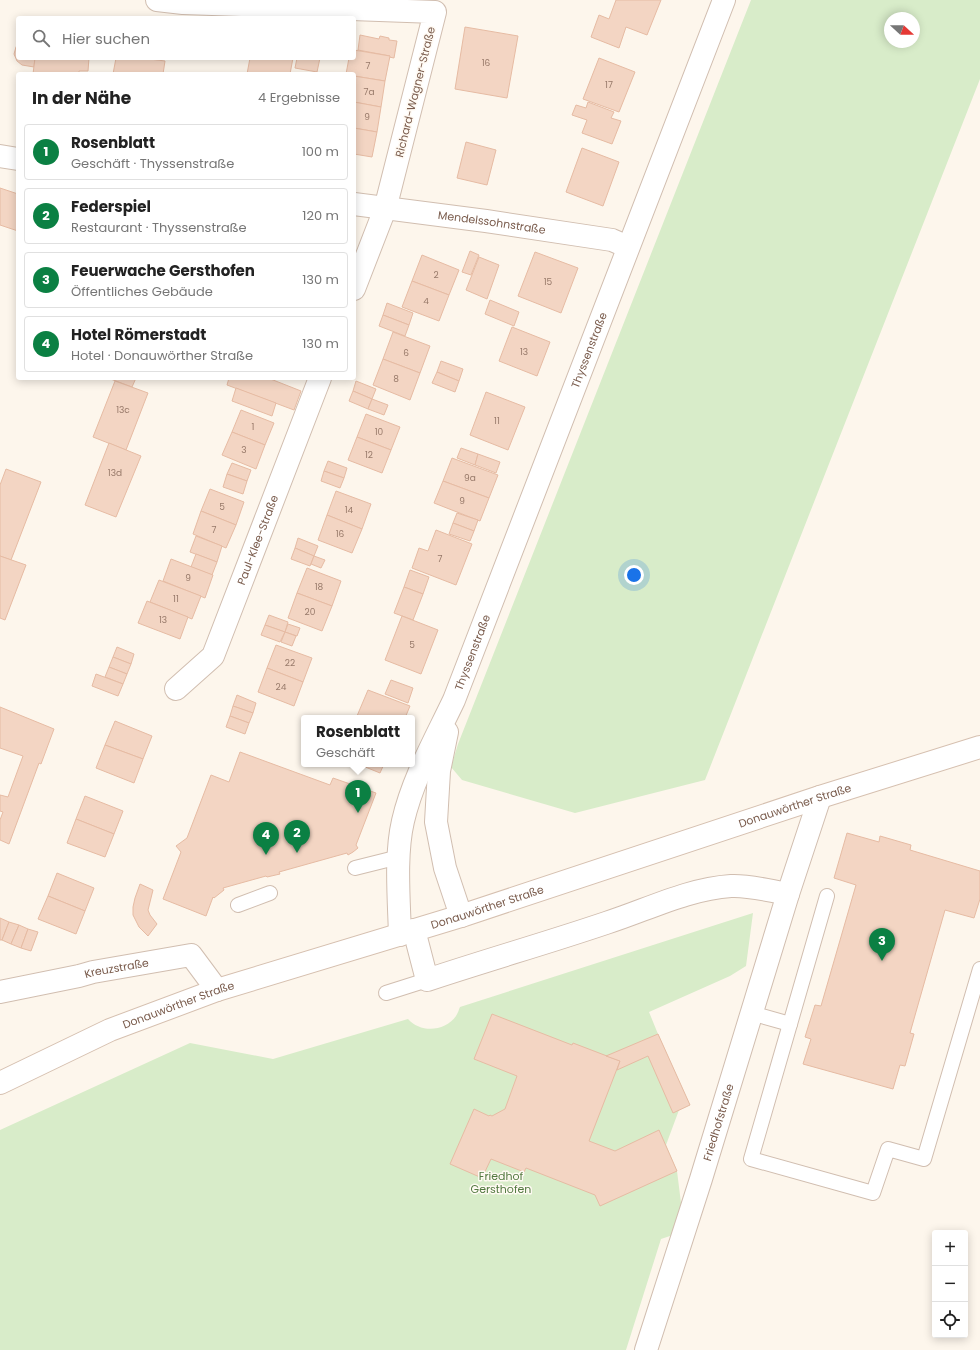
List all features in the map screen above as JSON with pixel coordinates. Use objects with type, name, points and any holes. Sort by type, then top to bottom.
[{"type":"street","name":"Richard-Wagner-Straße","points":[[157,0],[183,3],[435,12],[385,209]]},
{"type":"street","name":"Thyssenstraße","points":[[407,933],[399,857],[403,822],[416,778],[454,700],[724,0]]},
{"type":"street","points":[[0,156],[16,159]]},
{"type":"street","name":"Mendelssohnstraße","points":[[356,204],[486,220],[612,240],[628,247]]},
{"type":"street","points":[[356,284],[385,209]]},
{"type":"street","name":"Paul-Klee-Straße","points":[[176,689],[213,656],[319,380]]},
{"type":"street","name":"Thyssenstraße","points":[[454,700],[439,771],[436,822],[444,868],[461,916]]},
{"type":"street","name":"Donauwörther Straße","points":[[0,1083],[110,1030],[217,990],[461,916],[820,797],[980,746]]},
{"type":"street","name":"Friedhofstraße","points":[[646,1350],[701,1179],[728,1072],[820,797]]},
{"type":"street","points":[[407,933],[427,980],[607,923],[675,898],[708,890],[732,886],[788,894]]},
{"type":"street","name":"Kreuzstraße","points":[[0,992],[93,972],[191,955],[217,990]]},
{"type":"lane","points":[[355,868],[399,857]]},
{"type":"lane","points":[[238,905],[270,893]]},
{"type":"lane","points":[[827,896],[751,1159],[873,1193],[888,1149],[924,1159],[980,969]]},
{"type":"lane","points":[[386,993],[427,980]]},
{"type":"lane","points":[[749,1008],[790,1024]]},
{"type":"green space","points":[[751,0],[980,0],[980,79],[705,780],[575,813],[462,780],[451,767],[458,744]]},
{"type":"green space","name":"Friedhof Gersthofen","points":[[753,913],[746,966],[730,976],[649,1012],[690,1105],[679,1110],[666,1145],[677,1171],[682,1211],[673,1235],[661,1239],[626,1350],[0,1350],[0,1130],[190,1043],[273,1059],[408,1019],[419,1027],[432,1029],[439,1028],[446,1025],[456,1016],[460,1007]]},
{"type":"building","points":[[616,0],[661,0],[647,35],[626,27],[619,48],[591,37],[599,15],[609,19]]},
{"type":"building","points":[[465,27],[518,36],[507,98],[455,89]]},
{"type":"building","points":[[360,35],[379,39],[380,36],[389,38],[389,40],[397,41],[394,58],[358,50]]},
{"type":"building","points":[[16,47],[16,59],[14,54]]},
{"type":"building","points":[[356,50],[390,56],[385,81],[356,76],[356,72],[346,72],[349,60],[356,60]]},
{"type":"building","points":[[599,58],[635,72],[619,112],[583,99]]},
{"type":"building","points":[[35,60],[34,67],[22,65],[17,61]]},
{"type":"building","points":[[35,60],[89,60],[88,71],[33,72]]},
{"type":"building","points":[[116,60],[165,61],[163,72],[113,72]]},
{"type":"building","points":[[250,60],[293,60],[290,72],[247,72]]},
{"type":"building","points":[[297,60],[320,60],[317,72],[295,68]]},
{"type":"building","points":[[356,76],[385,81],[381,107],[356,102]]},
{"type":"building","points":[[356,102],[381,107],[377,132],[356,128]]},
{"type":"building","points":[[588,102],[614,112],[611,118],[621,121],[612,144],[582,133],[587,120],[572,115],[576,105],[586,108]]},
{"type":"building","points":[[356,128],[377,132],[372,157],[356,154]]},
{"type":"building","points":[[466,142],[496,150],[487,185],[457,178]]},
{"type":"building","points":[[582,148],[619,162],[603,206],[566,192]]},
{"type":"building","points":[[0,188],[16,193],[16,230],[0,225]]},
{"type":"building","points":[[470,251],[479,255],[471,275],[462,272]]},
{"type":"building","points":[[535,252],[578,268],[561,313],[518,296]]},
{"type":"building","points":[[422,255],[459,270],[449,295],[412,281]]},
{"type":"building","points":[[479,257],[499,265],[487,299],[466,290]]},
{"type":"building","points":[[412,281],[449,295],[439,321],[402,307]]},
{"type":"building","points":[[490,300],[519,312],[514,326],[485,314]]},
{"type":"building","points":[[387,303],[413,313],[409,325],[383,315]]},
{"type":"building","points":[[383,315],[409,325],[405,336],[379,326]]},
{"type":"building","points":[[512,327],[550,342],[537,376],[499,361]]},
{"type":"building","points":[[393,332],[430,346],[420,373],[383,359]]},
{"type":"building","points":[[383,359],[420,373],[410,400],[373,385]]},
{"type":"building","points":[[441,361],[463,369],[459,381],[437,372]]},
{"type":"building","points":[[437,372],[459,381],[455,392],[432,383]]},
{"type":"building","points":[[113,380],[135,380],[132,387]]},
{"type":"building","points":[[228,380],[273,380],[301,391],[294,410],[227,385]]},
{"type":"building","points":[[115,381],[148,393],[126,450],[93,437]]},
{"type":"building","points":[[356,381],[376,389],[372,399],[353,391]]},
{"type":"building","points":[[236,388],[276,403],[272,416],[232,401]]},
{"type":"building","points":[[353,391],[372,399],[368,409],[349,401]]},
{"type":"building","points":[[486,392],[525,407],[508,450],[470,435]]},
{"type":"building","points":[[372,399],[388,405],[384,415],[368,409]]},
{"type":"building","points":[[241,410],[274,423],[265,445],[232,432]]},
{"type":"building","points":[[366,414],[400,427],[391,450],[357,437]]},
{"type":"building","points":[[232,432],[265,445],[256,469],[222,455]]},
{"type":"building","points":[[357,437],[391,450],[382,473],[348,460]]},
{"type":"building","points":[[109,443],[141,456],[116,517],[85,505]]},
{"type":"building","points":[[461,448],[478,454],[475,465],[457,458]]},
{"type":"building","points":[[478,454],[500,462],[496,473],[475,465]]},
{"type":"building","points":[[452,458],[498,475],[489,498],[443,481]]},
{"type":"building","points":[[328,461],[347,468],[344,478],[324,471]]},
{"type":"building","points":[[232,463],[251,470],[247,481],[227,474]]},
{"type":"building","points":[[6,469],[41,482],[11,560],[0,556],[0,485]]},
{"type":"building","points":[[324,471],[344,478],[340,488],[321,481]]},
{"type":"building","points":[[227,474],[247,481],[243,494],[223,487]]},
{"type":"building","points":[[443,481],[489,498],[480,521],[434,503]]},
{"type":"building","points":[[210,489],[244,502],[236,525],[201,511]]},
{"type":"building","points":[[336,491],[371,504],[362,529],[327,515]]},
{"type":"building","points":[[201,511],[236,525],[226,548],[193,534]]},
{"type":"building","points":[[457,513],[478,520],[474,531],[453,523]]},
{"type":"building","points":[[327,515],[362,529],[352,553],[318,540]]},
{"type":"building","points":[[453,523],[474,531],[470,541],[449,534]]},
{"type":"building","points":[[436,530],[472,544],[456,585],[412,568],[419,548],[428,551]]},
{"type":"building","points":[[196,536],[222,546],[217,562],[190,552]]},
{"type":"building","points":[[298,538],[318,546],[314,556],[295,548]]},
{"type":"building","points":[[295,548],[314,556],[310,566],[291,559]]},
{"type":"building","points":[[196,554],[217,562],[212,575],[191,567]]},
{"type":"building","points":[[0,556],[26,565],[5,620],[0,618]]},
{"type":"building","points":[[314,556],[325,560],[321,568],[311,564]]},
{"type":"building","points":[[171,559],[213,575],[205,598],[163,581]]},
{"type":"building","points":[[307,568],[341,581],[332,606],[297,593]]},
{"type":"building","points":[[410,570],[429,577],[423,594],[404,587]]},
{"type":"building","points":[[159,580],[201,596],[192,619],[150,602]]},
{"type":"building","points":[[404,587],[423,594],[413,620],[394,613]]},
{"type":"building","points":[[297,593],[332,606],[322,631],[288,618]]},
{"type":"building","points":[[147,601],[188,617],[180,639],[138,623]]},
{"type":"building","points":[[269,615],[288,622],[285,632],[265,625]]},
{"type":"building","points":[[402,616],[438,630],[421,674],[385,660]]},
{"type":"building","points":[[288,624],[300,628],[297,636],[285,632]]},
{"type":"building","points":[[265,625],[285,632],[280,642],[261,635]]},
{"type":"building","points":[[285,632],[296,636],[292,646],[281,642]]},
{"type":"building","points":[[276,645],[312,658],[303,682],[267,668]]},
{"type":"building","points":[[117,647],[134,654],[131,664],[113,657]]},
{"type":"building","points":[[113,657],[131,664],[127,674],[109,667]]},
{"type":"building","points":[[109,667],[127,674],[123,684],[105,677]]},
{"type":"building","points":[[267,668],[303,682],[294,706],[258,692]]},
{"type":"building","points":[[96,674],[123,684],[118,696],[92,686]]},
{"type":"building","points":[[391,680],[413,688],[408,703],[385,694]]},
{"type":"building","points":[[368,690],[410,706],[406,715],[357,715]]},
{"type":"building","points":[[237,695],[256,703],[253,713],[233,706]]},
{"type":"building","points":[[233,706],[253,713],[249,723],[230,716]]},
{"type":"building","points":[[0,707],[54,729],[41,764],[39,763],[9,844],[0,840],[0,820],[3,812],[0,811],[0,795],[8,797],[23,756],[0,748]]},
{"type":"building","points":[[230,716],[249,723],[245,734],[226,727]]},
{"type":"building","points":[[115,721],[152,736],[143,759],[105,745]]},
{"type":"building","points":[[105,745],[143,759],[134,783],[96,768]]},
{"type":"building","points":[[240,752],[330,785],[333,778],[376,793],[356,845],[358,848],[353,852],[348,855],[347,853],[279,872],[280,874],[266,876],[223,888],[224,890],[214,898],[213,897],[206,916],[163,899],[181,852],[176,846],[187,838],[211,775],[229,782]]},
{"type":"building","points":[[365,767],[383,767],[380,773]]},
{"type":"building","points":[[85,796],[123,811],[114,834],[76,819]]},
{"type":"building","points":[[76,819],[114,834],[105,857],[67,843]]},
{"type":"building","points":[[847,833],[879,842],[880,836],[911,845],[910,850],[980,871],[980,899],[974,918],[945,910],[910,1033],[914,1034],[905,1066],[900,1065],[893,1089],[803,1064],[811,1039],[805,1037],[815,1005],[821,1006],[856,885],[834,878]]},
{"type":"building","points":[[57,873],[94,888],[85,911],[48,896]]},
{"type":"building","points":[[140,884],[153,890],[148,910],[157,924],[148,936],[139,927],[133,915],[135,898]]},
{"type":"building","points":[[48,896],[85,911],[76,934],[38,919]]},
{"type":"building","points":[[0,918],[9,922],[2,940],[0,940]]},
{"type":"building","points":[[9,922],[19,925],[11,944],[2,940]]},
{"type":"building","points":[[19,925],[28,929],[21,948],[11,944]]},
{"type":"building","points":[[28,929],[38,932],[31,951],[21,948]]},
{"type":"building","points":[[492,1014],[572,1045],[573,1043],[620,1061],[589,1141],[615,1151],[659,1130],[677,1171],[600,1206],[595,1195],[526,1168],[524,1172],[491,1159],[482,1178],[450,1164],[474,1109],[492,1116],[505,1109],[517,1076],[474,1059]]},
{"type":"building","points":[[658,1034],[690,1105],[673,1113],[648,1056],[617,1070],[620,1061],[606,1056]]},
{"type":"place","name":"Rosenblatt","points":[[358,813]]},
{"type":"place","name":"Federspiel","points":[[297,853]]},
{"type":"place","name":"Hotel Römerstadt","points":[[266,855]]},
{"type":"place","name":"Feuerwache Gersthofen","points":[[882,961]]}]
